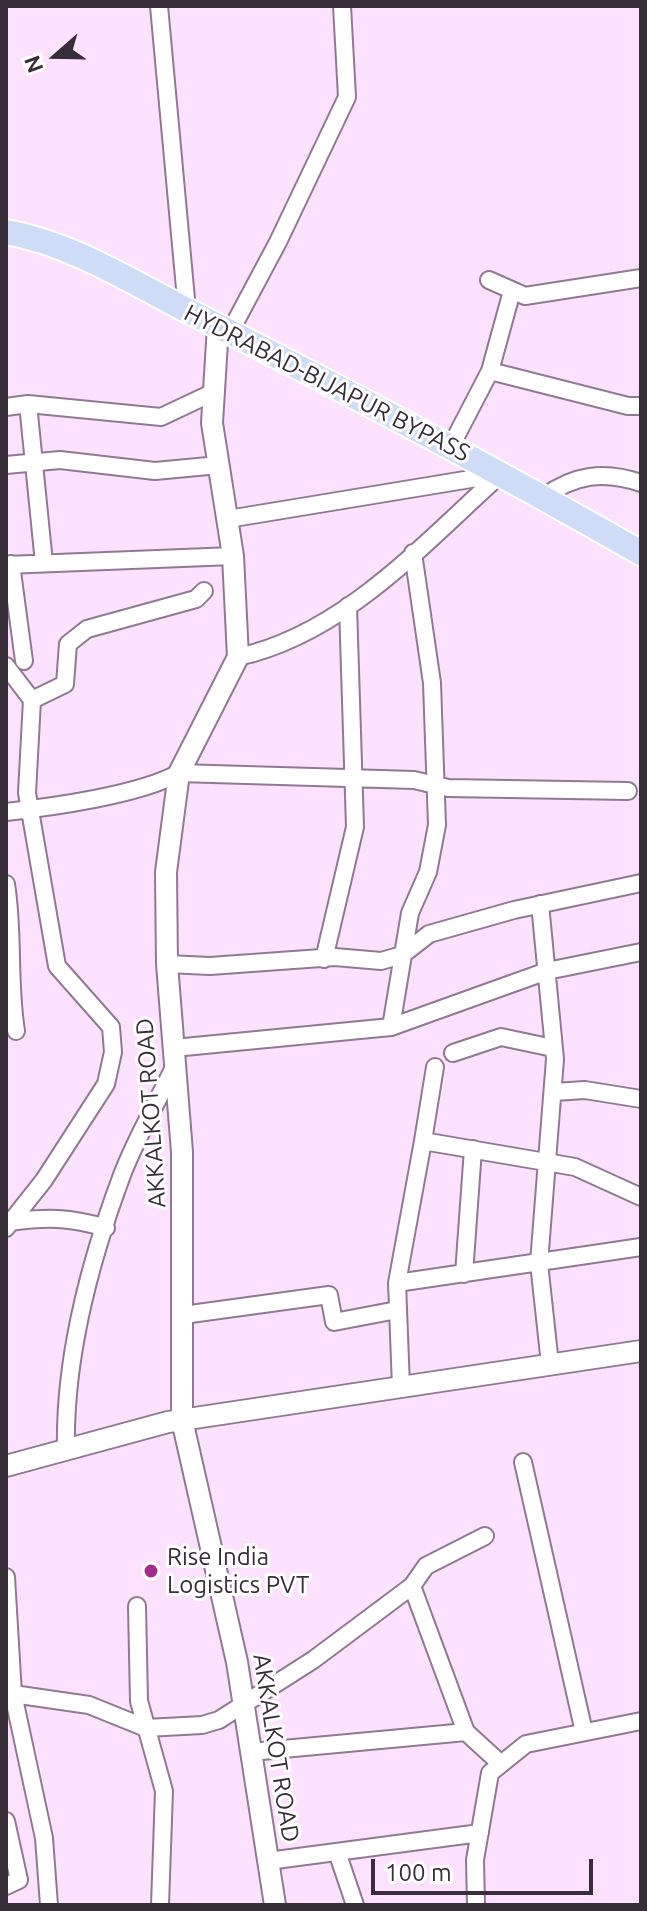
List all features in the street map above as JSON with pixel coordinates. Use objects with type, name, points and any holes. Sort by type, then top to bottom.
[{"type":"main road","name":"HYDRABAD-BIJAPUR BYPASS","points":[[6,232],[43,238],[187,310],[502,473],[641,553]]},
{"type":"street","points":[[159,6],[187,310]]},
{"type":"street","points":[[224,329],[278,242],[347,97],[342,6]]},
{"type":"street","points":[[489,280],[525,296],[641,278]]},
{"type":"street","points":[[451,446],[490,371],[512,291]]},
{"type":"street","name":"AKKALKOT ROAD","points":[[224,329],[212,423],[233,556],[238,657],[179,773],[166,872],[167,964],[182,1152],[182,1420],[237,1662],[275,1905]]},
{"type":"street","points":[[490,371],[628,406],[641,406]]},
{"type":"street","points":[[6,407],[28,404],[161,417],[214,392]]},
{"type":"street","points":[[28,404],[44,563]]},
{"type":"street","points":[[6,465],[86,461],[155,471],[219,465]]},
{"type":"street","points":[[228,519],[502,473]]},
{"type":"street","points":[[238,657],[277,648],[348,606],[502,473]]},
{"type":"street","points":[[543,497],[567,480],[591,475],[641,483]]},
{"type":"street","points":[[391,1027],[410,913],[428,872],[437,825],[432,683],[413,553]]},
{"type":"street","points":[[24,661],[8,564],[233,556]]},
{"type":"street","points":[[32,700],[65,684],[68,644],[87,629],[196,599],[204,591]]},
{"type":"street","points":[[324,959],[355,827],[348,606]]},
{"type":"street","points":[[6,666],[32,700],[28,752],[29,809],[57,966],[111,1027],[113,1052],[106,1084],[44,1180],[7,1222]]},
{"type":"street","points":[[6,812],[164,781],[179,773],[414,780],[435,787],[628,791]]},
{"type":"street","points":[[167,964],[210,966],[324,959],[381,961],[402,955],[429,934],[540,904],[641,883]]},
{"type":"street","points":[[6,884],[12,963],[10,996],[16,1031]]},
{"type":"street","points":[[540,904],[554,1092],[539,1263],[550,1364]]},
{"type":"street","points":[[66,1449],[65,1400],[106,1228],[123,1174],[174,1057],[391,1027],[547,971],[641,952]]},
{"type":"street","points":[[453,1053],[501,1037],[553,1048]]},
{"type":"street","points":[[401,1387],[397,1283],[435,1067]]},
{"type":"street","points":[[554,1092],[585,1090],[641,1099]]},
{"type":"street","points":[[423,1141],[575,1167],[641,1197]]},
{"type":"street","points":[[464,1274],[473,1149]]},
{"type":"street","points":[[7,1222],[38,1216],[84,1221],[106,1228]]},
{"type":"street","points":[[397,1283],[641,1247]]},
{"type":"street","points":[[183,1315],[329,1295],[334,1322],[397,1310]]},
{"type":"street","points":[[6,1466],[182,1420],[641,1351]]},
{"type":"street","points":[[523,1462],[584,1732]]},
{"type":"street","points":[[13,1694],[89,1705],[146,1728],[202,1725],[219,1720],[412,1586],[426,1566],[485,1536]]},
{"type":"street","points":[[6,1577],[13,1694],[44,1838],[49,1905]]},
{"type":"street","points":[[412,1586],[466,1732],[501,1764]]},
{"type":"street","points":[[137,1606],[139,1701],[164,1791],[160,1905]]},
{"type":"street","points":[[476,1905],[475,1860],[490,1773],[526,1744],[641,1721]]},
{"type":"street","points":[[251,1752],[466,1732]]},
{"type":"street","points":[[6,1821],[19,1880],[6,1886]]},
{"type":"street","points":[[268,1861],[480,1833]]},
{"type":"street","points":[[337,1852],[355,1905]]},
{"type":"place","name":"Rise India Logistics PVT","points":[[151,1571]]}]
